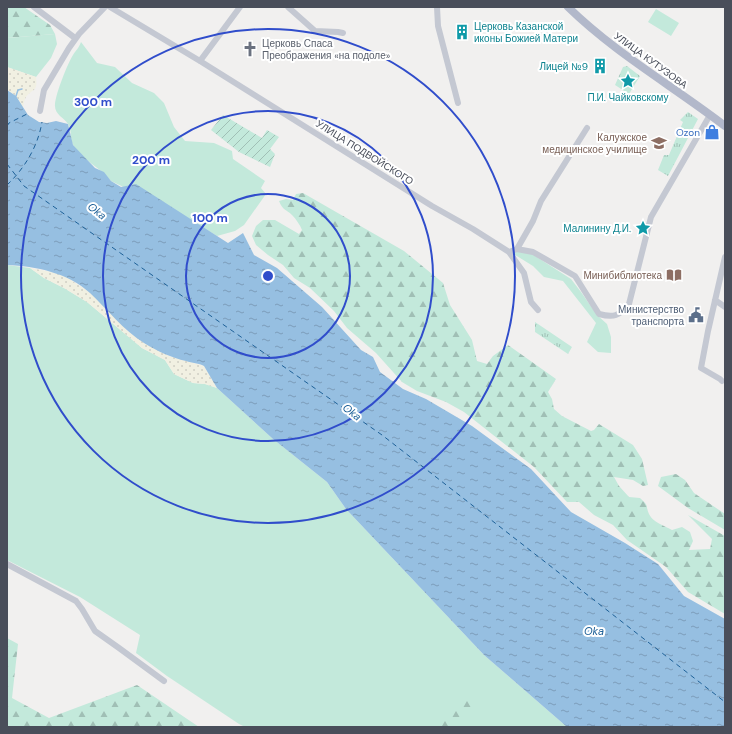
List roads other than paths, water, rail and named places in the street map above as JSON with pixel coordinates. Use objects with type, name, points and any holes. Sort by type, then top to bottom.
[{"type":"main road","name":"УЛИЦА КУТУЗОВА","points":[[568,7],[621,52],[725,126]]},
{"type":"street","points":[[34,7],[75,38]]},
{"type":"street","points":[[40,111],[44,90],[75,38],[105,7]]},
{"type":"street","name":"УЛИЦА ПОДВОЙСКОГО","points":[[110,7],[509,252]]},
{"type":"street","points":[[200,61],[240,7]]},
{"type":"street","points":[[288,7],[315,31],[342,33]]},
{"type":"street","points":[[437,7],[438,26],[458,102]]},
{"type":"street","points":[[517,248],[533,252],[575,276],[599,314],[615,316],[623,311],[629,304],[651,217],[710,115]]},
{"type":"street","points":[[538,310],[531,302],[524,273],[509,252],[517,248],[533,221],[541,201],[587,128]]},
{"type":"street","points":[[722,381],[702,368],[721,268],[725,257]]},
{"type":"street","points":[[715,300],[725,307]]},
{"type":"street","points":[[7,564],[76,601],[95,631],[164,681]]},
{"type":"water","name":"Oka","points":[[7,90],[16,96],[28,115],[39,122],[47,123],[56,121],[68,124],[73,145],[95,168],[104,172],[111,181],[121,187],[136,184],[228,243],[243,233],[254,255],[277,268],[322,307],[361,350],[373,357],[380,372],[403,389],[426,399],[472,426],[531,469],[571,512],[658,564],[684,596],[725,619],[725,727],[567,727],[484,655],[346,509],[327,482],[273,439],[217,388],[204,366],[170,356],[136,338],[122,326],[90,293],[72,280],[40,269],[7,265]]},
{"type":"waterway","points":[[16,96],[18,90],[22,89]]},
{"type":"place","name":"Церковь Казанской иконы Божией Матери","points":[[462,32]]},
{"type":"place","name":"Церковь Спаса Преображения «на подоле»","points":[[250,49]]},
{"type":"place","name":"Лицей №9","points":[[600,66]]},
{"type":"place","name":"П.И. Чайковскому","points":[[628,81]]},
{"type":"place","name":"Ozon","points":[[712,132]]},
{"type":"place","name":"Калужское медицинское училище","points":[[659,143]]},
{"type":"place","name":"Малинину Д.И.","points":[[643,228]]},
{"type":"place","name":"Минибиблиотека","points":[[674,275]]},
{"type":"place","name":"Министерство транспорта","points":[[696,315]]}]
